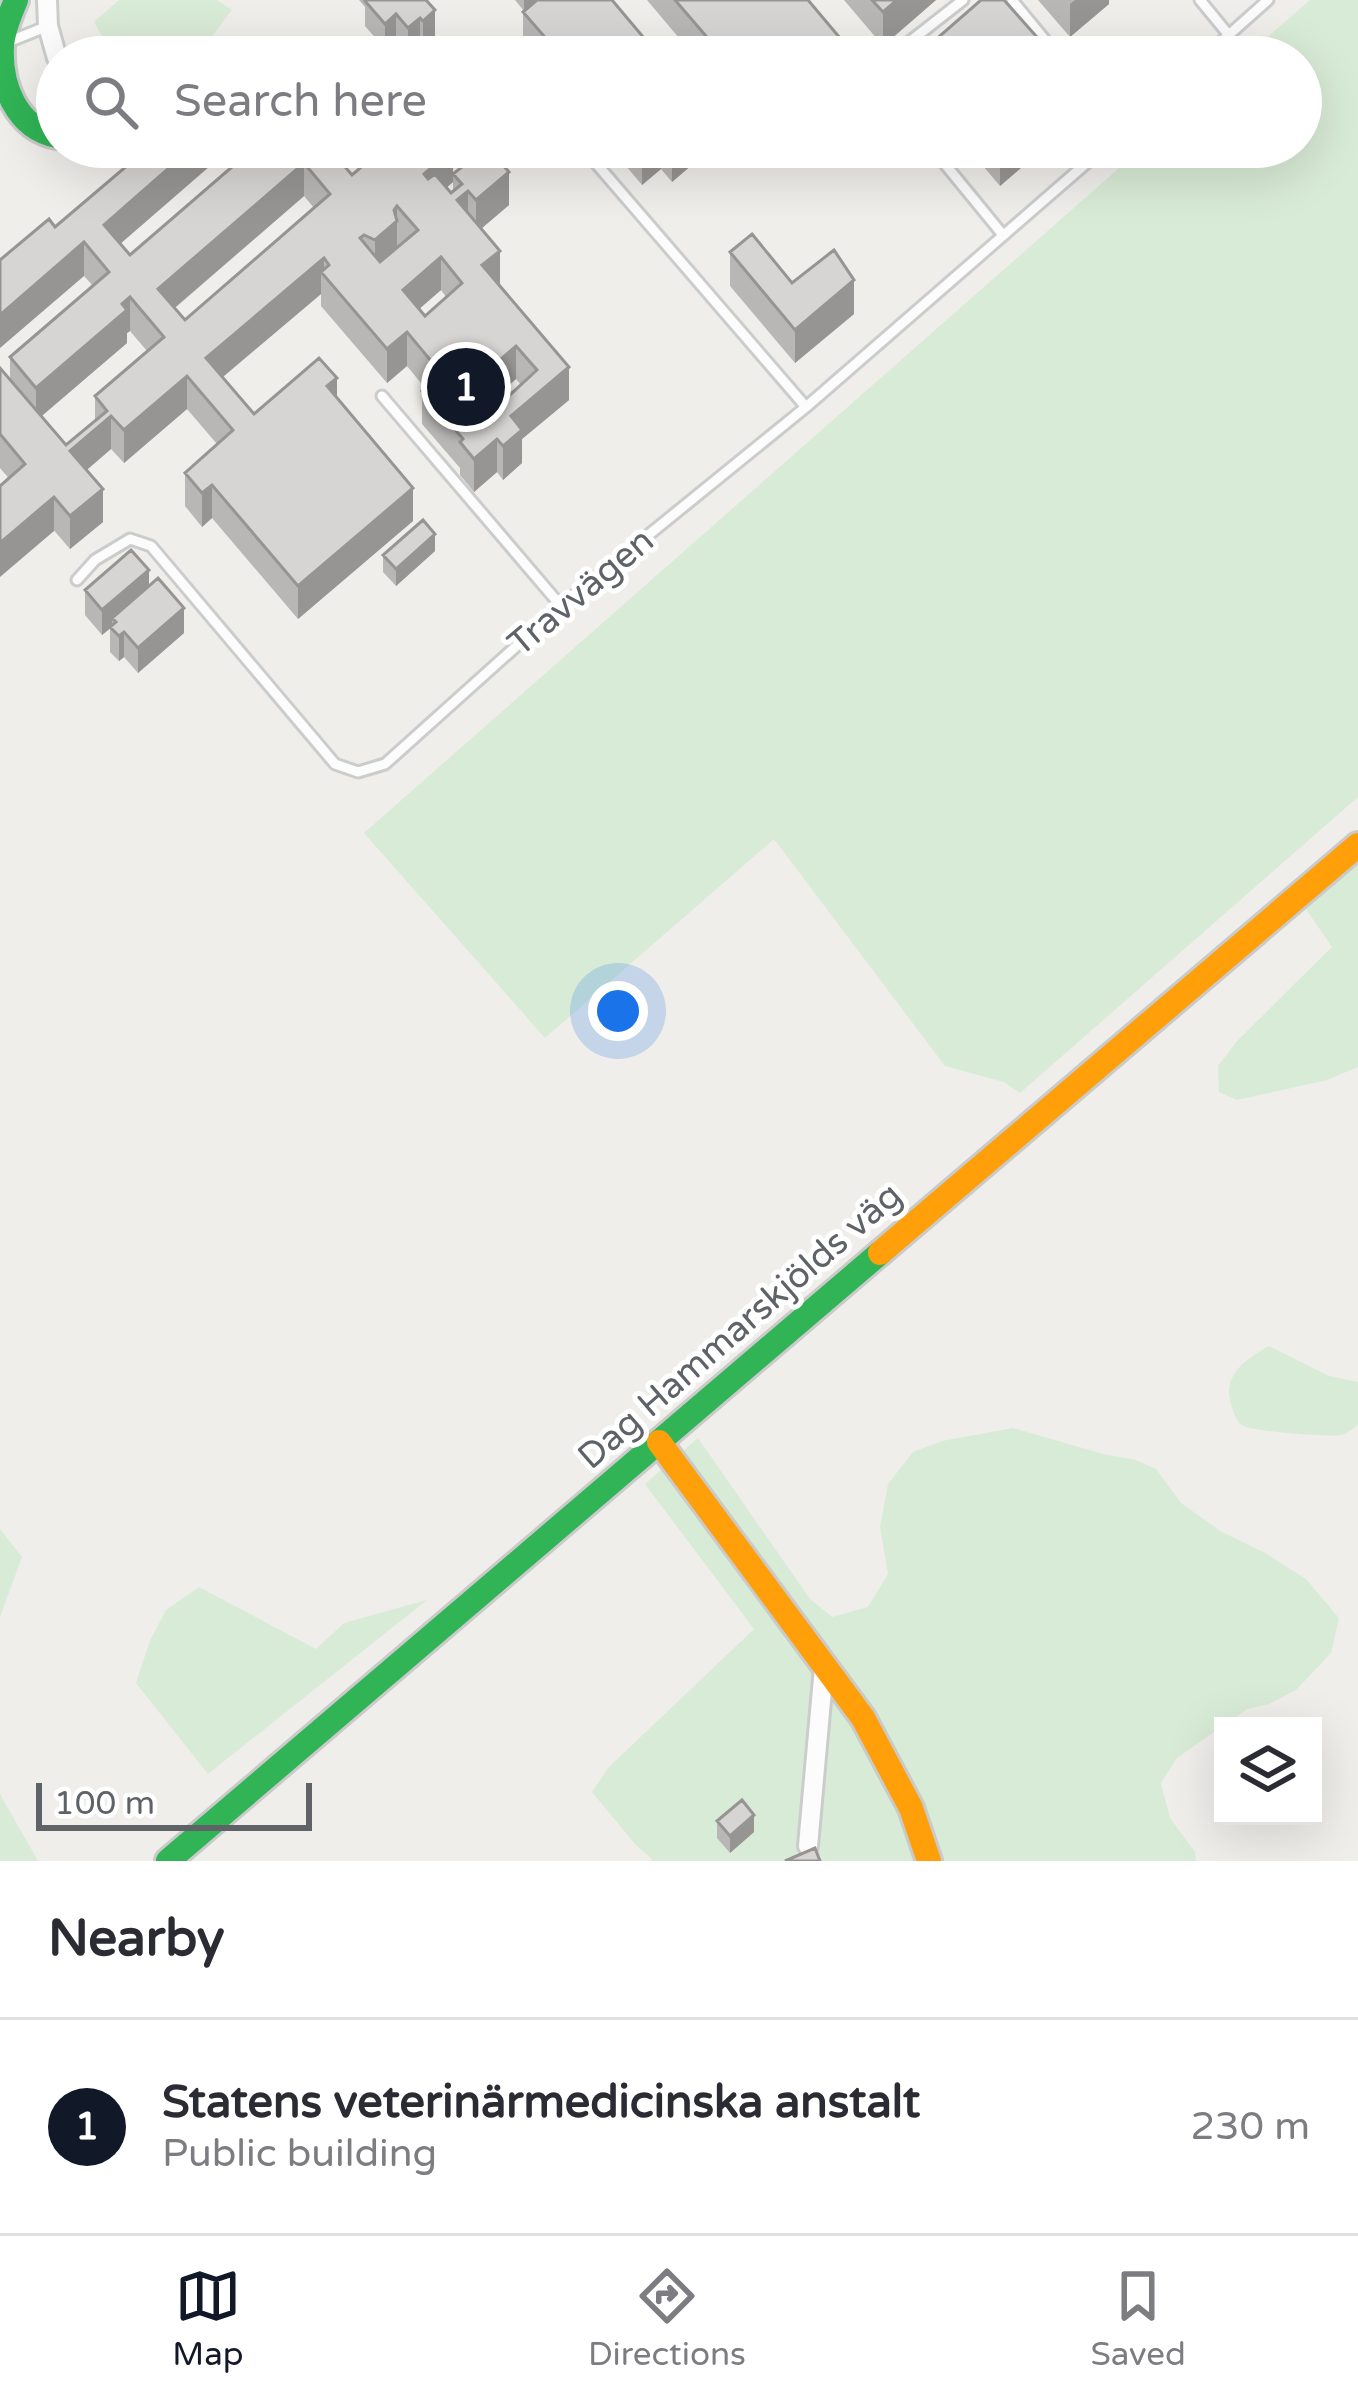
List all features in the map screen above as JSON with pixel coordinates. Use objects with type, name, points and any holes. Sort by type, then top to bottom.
[{"type":"main road","points":[[16,0],[1,45],[7,87],[15,106],[36,129]]},
{"type":"main road","name":"Dag Hammarskjölds väg","points":[[168,1861],[1358,845]]},
{"type":"main road","points":[[659,1442],[863,1718],[911,1808],[929,1861]]},
{"type":"street","points":[[47,0],[51,36]]},
{"type":"street","points":[[808,1846],[824,1666]]},
{"type":"lane","points":[[917,36],[963,0]]},
{"type":"lane","points":[[1012,0],[1042,36]]},
{"type":"lane","points":[[1200,0],[1228,34],[1268,0]]},
{"type":"lane","points":[[1,45],[48,26]]},
{"type":"lane","points":[[601,168],[806,406]]},
{"type":"lane","points":[[948,168],[1003,235]]},
{"type":"lane","name":"Travvägen","points":[[77,580],[95,560],[130,539],[151,546],[335,764],[358,772],[385,764],[561,606],[806,406],[1081,168]]},
{"type":"lane","points":[[382,396],[561,606]]},
{"type":"green space","points":[[119,0],[217,0],[232,10],[212,36],[102,36],[94,22]]},
{"type":"green space","points":[[1310,0],[1358,0],[1358,797],[1020,1093],[1004,1082],[945,1066],[774,839],[545,1038],[364,833],[1119,168],[1322,168],[1322,36],[1269,36]]},
{"type":"green space","points":[[1358,861],[1358,1067],[1327,1080],[1237,1100],[1219,1092],[1218,1066],[1237,1041],[1332,947],[1306,909]]},
{"type":"green space","points":[[1269,1346],[1329,1376],[1358,1382],[1358,1424],[1335,1436],[1240,1423],[1229,1394],[1233,1376],[1244,1362]]},
{"type":"green space","points":[[1013,1428],[1136,1460],[1156,1469],[1181,1503],[1222,1532],[1306,1579],[1339,1618],[1331,1653],[1296,1690],[1236,1717],[1214,1717],[1214,1732],[1177,1758],[1161,1783],[1170,1818],[1195,1852],[1196,1861],[651,1861],[592,1792],[609,1767],[754,1629],[645,1484],[698,1438],[810,1599],[832,1617],[868,1607],[888,1574],[880,1527],[888,1484],[913,1452],[942,1441]]},
{"type":"green space","points":[[0,1529],[22,1557],[0,1617]]},
{"type":"green space","points":[[199,1587],[316,1649],[344,1623],[427,1600],[208,1774],[136,1683],[166,1610]]},
{"type":"green space","points":[[0,1794],[38,1861],[0,1861]]},
{"type":"building","points":[[366,0],[426,0],[435,10],[408,28],[396,14],[385,24]]},
{"type":"building","points":[[537,0],[612,0],[642,36],[544,36],[523,12]]},
{"type":"building","points":[[675,0],[808,0],[838,36],[706,36]]},
{"type":"building","points":[[872,0],[897,0],[883,12]]},
{"type":"building","points":[[981,0],[1004,0],[1036,36],[940,36]]},
{"type":"building","points":[[124,168],[169,168],[104,225],[130,255],[231,168],[298,168],[158,289],[185,320],[330,194],[308,168],[346,168],[352,175],[360,168],[431,168],[424,174],[428,179],[435,174],[451,193],[462,184],[453,174],[461,168],[505,168],[509,172],[476,200],[468,191],[457,200],[500,251],[482,265],[569,367],[511,416],[522,430],[503,446],[497,439],[474,459],[422,391],[437,378],[442,384],[447,380],[407,332],[387,349],[321,272],[329,265],[324,258],[206,358],[254,414],[319,358],[337,378],[327,386],[413,488],[298,586],[212,485],[202,493],[185,473],[233,430],[187,376],[124,430],[111,416],[70,451],[103,489],[70,516],[54,497],[0,543],[0,486],[25,464],[0,434],[0,368],[66,445],[107,411],[95,396],[164,337],[130,297],[122,304],[127,310],[36,388],[10,357],[109,272],[84,242],[0,315],[0,260],[49,219],[55,227]],"holes":[[[397,206],[418,230],[380,262],[360,238],[375,240],[397,221]],[[441,257],[462,283],[425,316],[403,290]],[[516,346],[537,370],[500,404],[478,379]]]},
{"type":"building","points":[[752,234],[792,283],[834,250],[854,280],[795,330],[730,252]]},
{"type":"building","points":[[423,520],[435,534],[396,569],[383,555]]},
{"type":"building","points":[[131,550],[149,570],[102,610],[85,590]]},
{"type":"building","points":[[158,578],[184,608],[138,648],[124,632],[119,636],[110,627],[116,622],[112,618]]},
{"type":"building","points":[[742,1800],[754,1815],[730,1836],[717,1821]]},
{"type":"building","points":[[815,1848],[820,1861],[785,1861]]},
{"type":"traffic: fast","points":[[16,0],[2,46],[4,75],[13,103],[36,127]]},
{"type":"traffic: fast","points":[[168,1861],[880,1253]]},
{"type":"traffic: slow","points":[[880,1253],[1358,845]]},
{"type":"traffic: slow","points":[[659,1442],[863,1718],[911,1808],[929,1861]]},
{"type":"place","name":"Statens veterinärmedicinska anstalt","points":[[466,387]]}]
